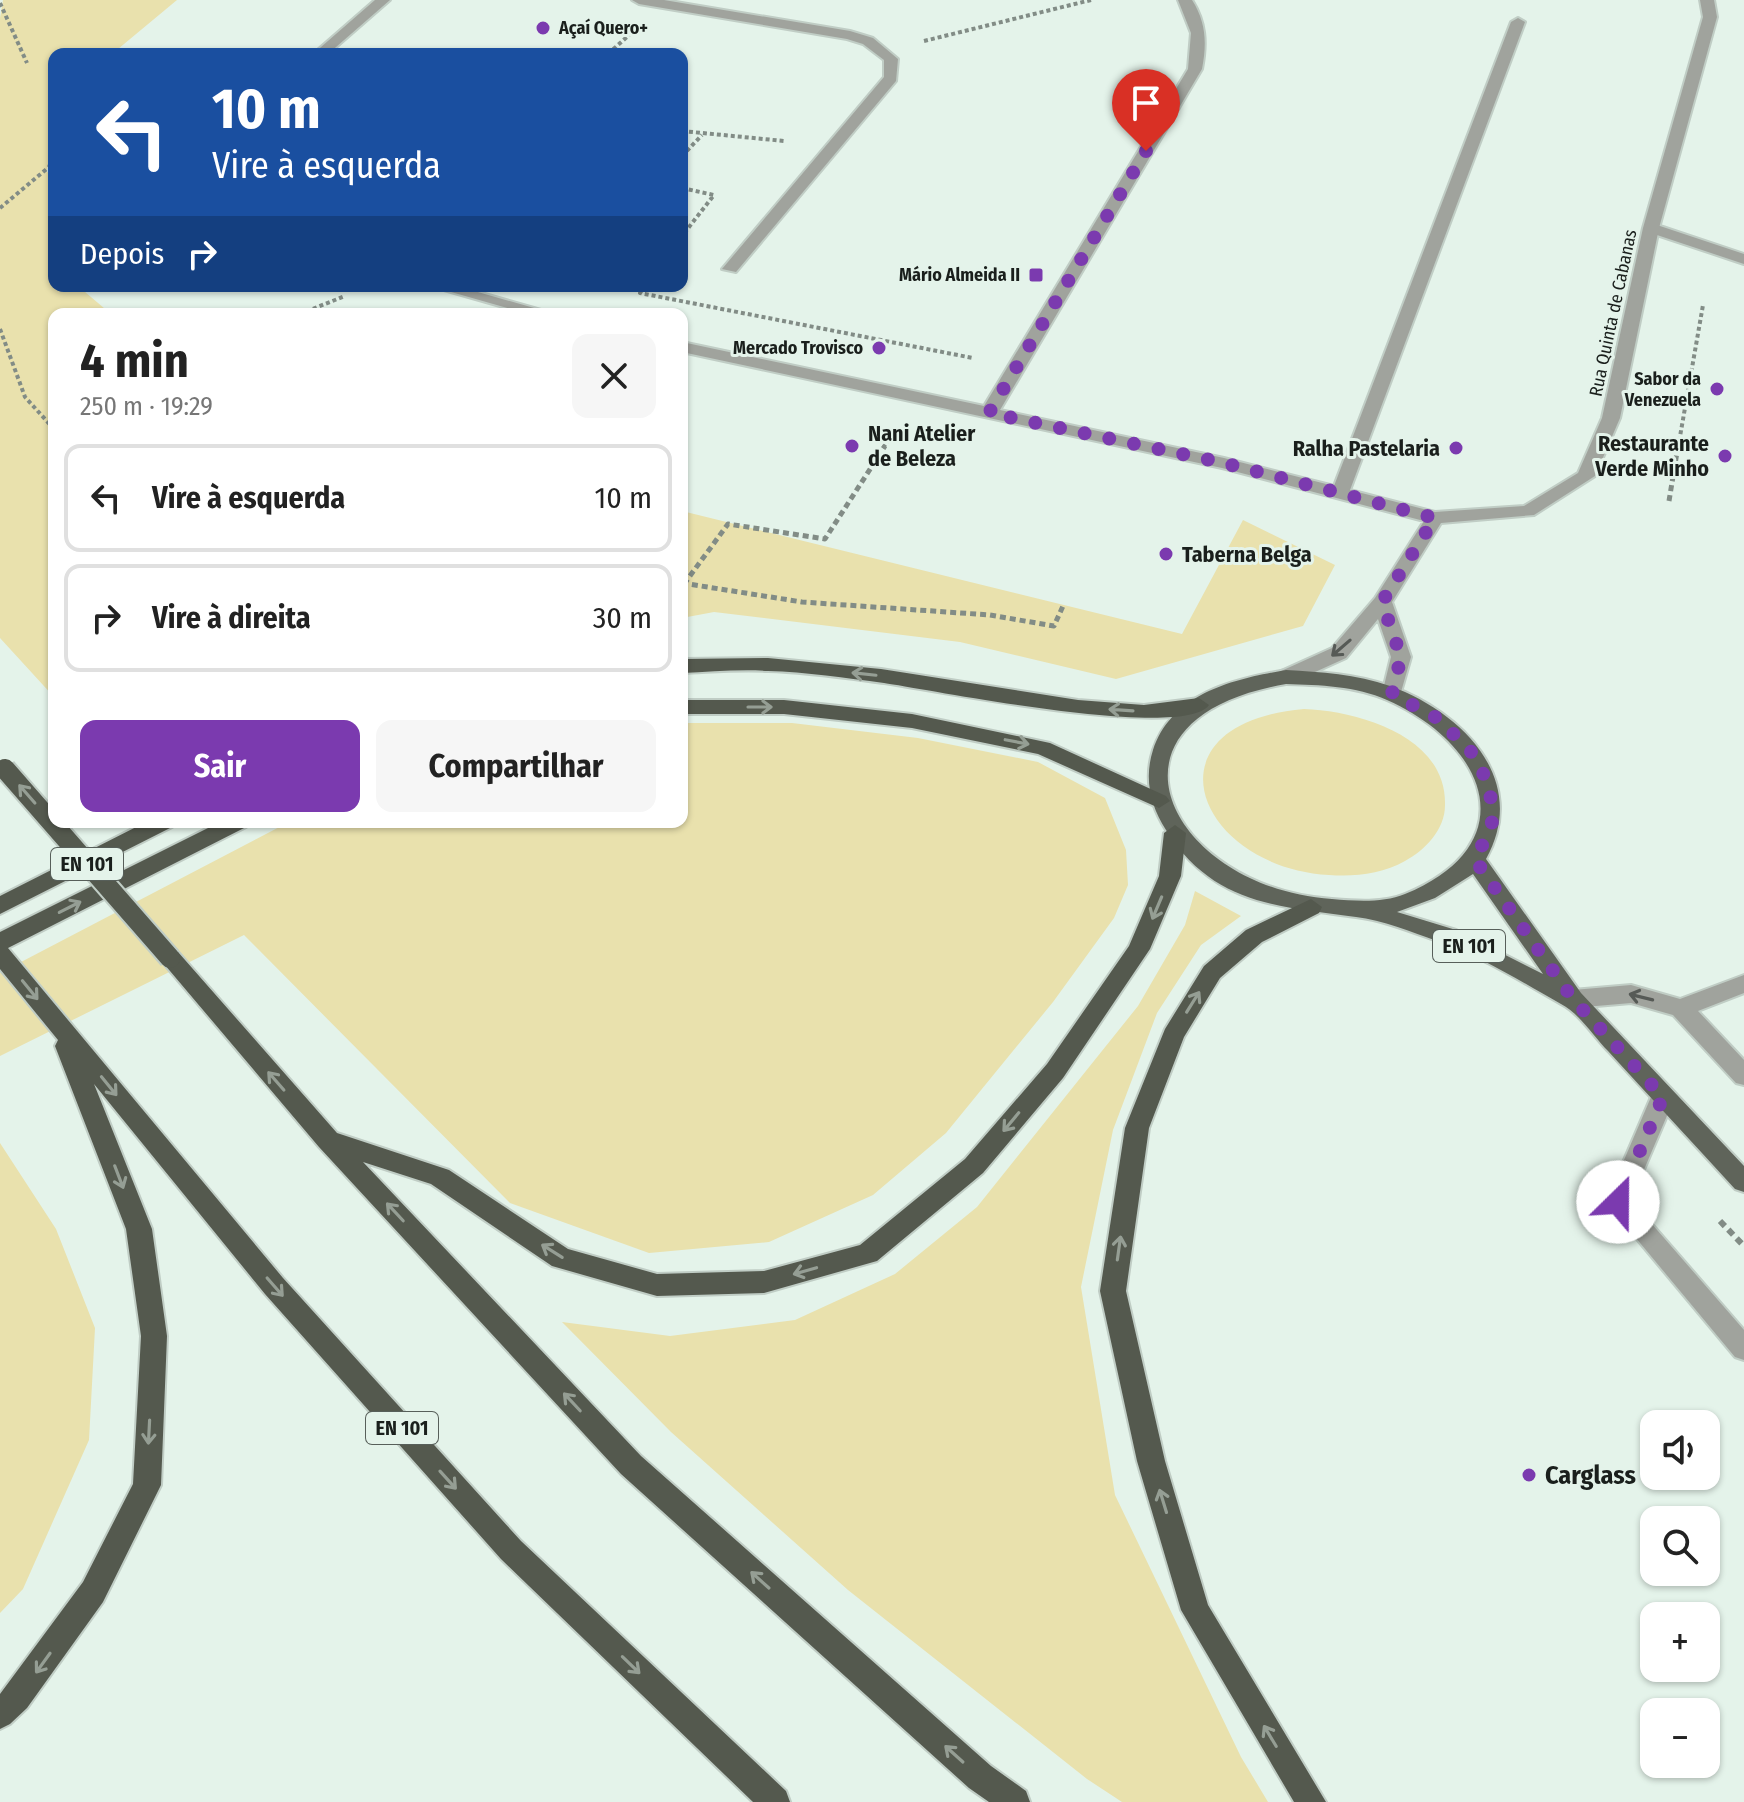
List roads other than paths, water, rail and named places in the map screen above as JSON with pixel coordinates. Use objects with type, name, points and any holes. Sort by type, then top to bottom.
[{"type":"highway","points":[[688,666],[768,664],[881,676],[1078,707],[1144,712],[1199,705]]},
{"type":"highway","points":[[688,707],[784,707],[926,724],[1043,748],[1159,801]]},
{"type":"highway","name":"EN 101","points":[[3,766],[48,818]]},
{"type":"highway","name":"EN 101","points":[[57,828],[328,1140],[631,1465],[980,1777],[1015,1802]]},
{"type":"highway","points":[[0,906],[152,828]]},
{"type":"highway","points":[[0,942],[226,828]]},
{"type":"highway","points":[[328,1140],[440,1177],[561,1258],[657,1285],[764,1282],[868,1253],[974,1166],[1055,1071],[1139,949],[1170,876],[1175,833]]},
{"type":"highway","points":[[1311,907],[1254,936],[1212,972],[1173,1035],[1137,1128],[1113,1291],[1151,1461],[1195,1610],[1311,1802]]},
{"type":"highway","name":"EN 101","points":[[0,953],[274,1286],[511,1550],[775,1802]]},
{"type":"highway","points":[[0,1714],[17,1698],[93,1592],[147,1485],[154,1336],[139,1229],[60,1026]]},
{"type":"main road","name":"EN 101","points":[[1286,677],[1340,680],[1392,694],[1437,718],[1470,750],[1490,786],[1492,825],[1475,860],[1445,885],[1405,902],[1358,909],[1311,907],[1244,886],[1209,867],[1175,833],[1159,801],[1156,764],[1170,732],[1199,705],[1238,686],[1286,677]]},
{"type":"main road","name":"EN 101","points":[[1475,860],[1573,999],[1744,1182]]},
{"type":"main road","name":"EN 101","points":[[1358,909],[1448,936],[1573,999]]},
{"type":"street","points":[[327,48],[383,0]]},
{"type":"street","points":[[639,0],[850,35],[884,50],[891,59],[891,78],[730,269]]},
{"type":"street","points":[[989,413],[1195,69],[1201,44],[1195,13],[1185,0]]},
{"type":"street","name":"Rua Quinta de Cabanas","points":[[688,348],[1224,463],[1435,518],[1528,511],[1586,476],[1611,418],[1651,228],[1710,17],[1707,0]]},
{"type":"street","points":[[1340,493],[1518,22]]},
{"type":"street","points":[[1651,228],[1744,259]]},
{"type":"street","points":[[461,292],[524,308]]},
{"type":"street","points":[[1286,677],[1339,653],[1382,602],[1435,518]]},
{"type":"street","points":[[1382,602],[1401,657],[1392,694]]},
{"type":"street","points":[[1681,1008],[1744,984]]},
{"type":"street","points":[[1573,999],[1631,994],[1681,1008],[1744,1076]]},
{"type":"street","points":[[1663,1097],[1618,1202],[1744,1349]]},
{"type":"place","name":"Açaí Quero+","points":[[543,28]]},
{"type":"place","name":"Mário Almeida II","points":[[1036,275]]},
{"type":"place","name":"Mercado Trovisco","points":[[879,348]]},
{"type":"place","name":"Sabor da Venezuela","points":[[1717,389]]},
{"type":"place","name":"Nani Atelier de Beleza","points":[[852,446]]},
{"type":"place","name":"Ralha Pastelaria","points":[[1456,448]]},
{"type":"place","name":"Restaurante Verde Minho","points":[[1725,456]]},
{"type":"place","name":"Taberna Belga","points":[[1166,554]]},
{"type":"place","name":"Carglass","points":[[1529,1475]]}]
